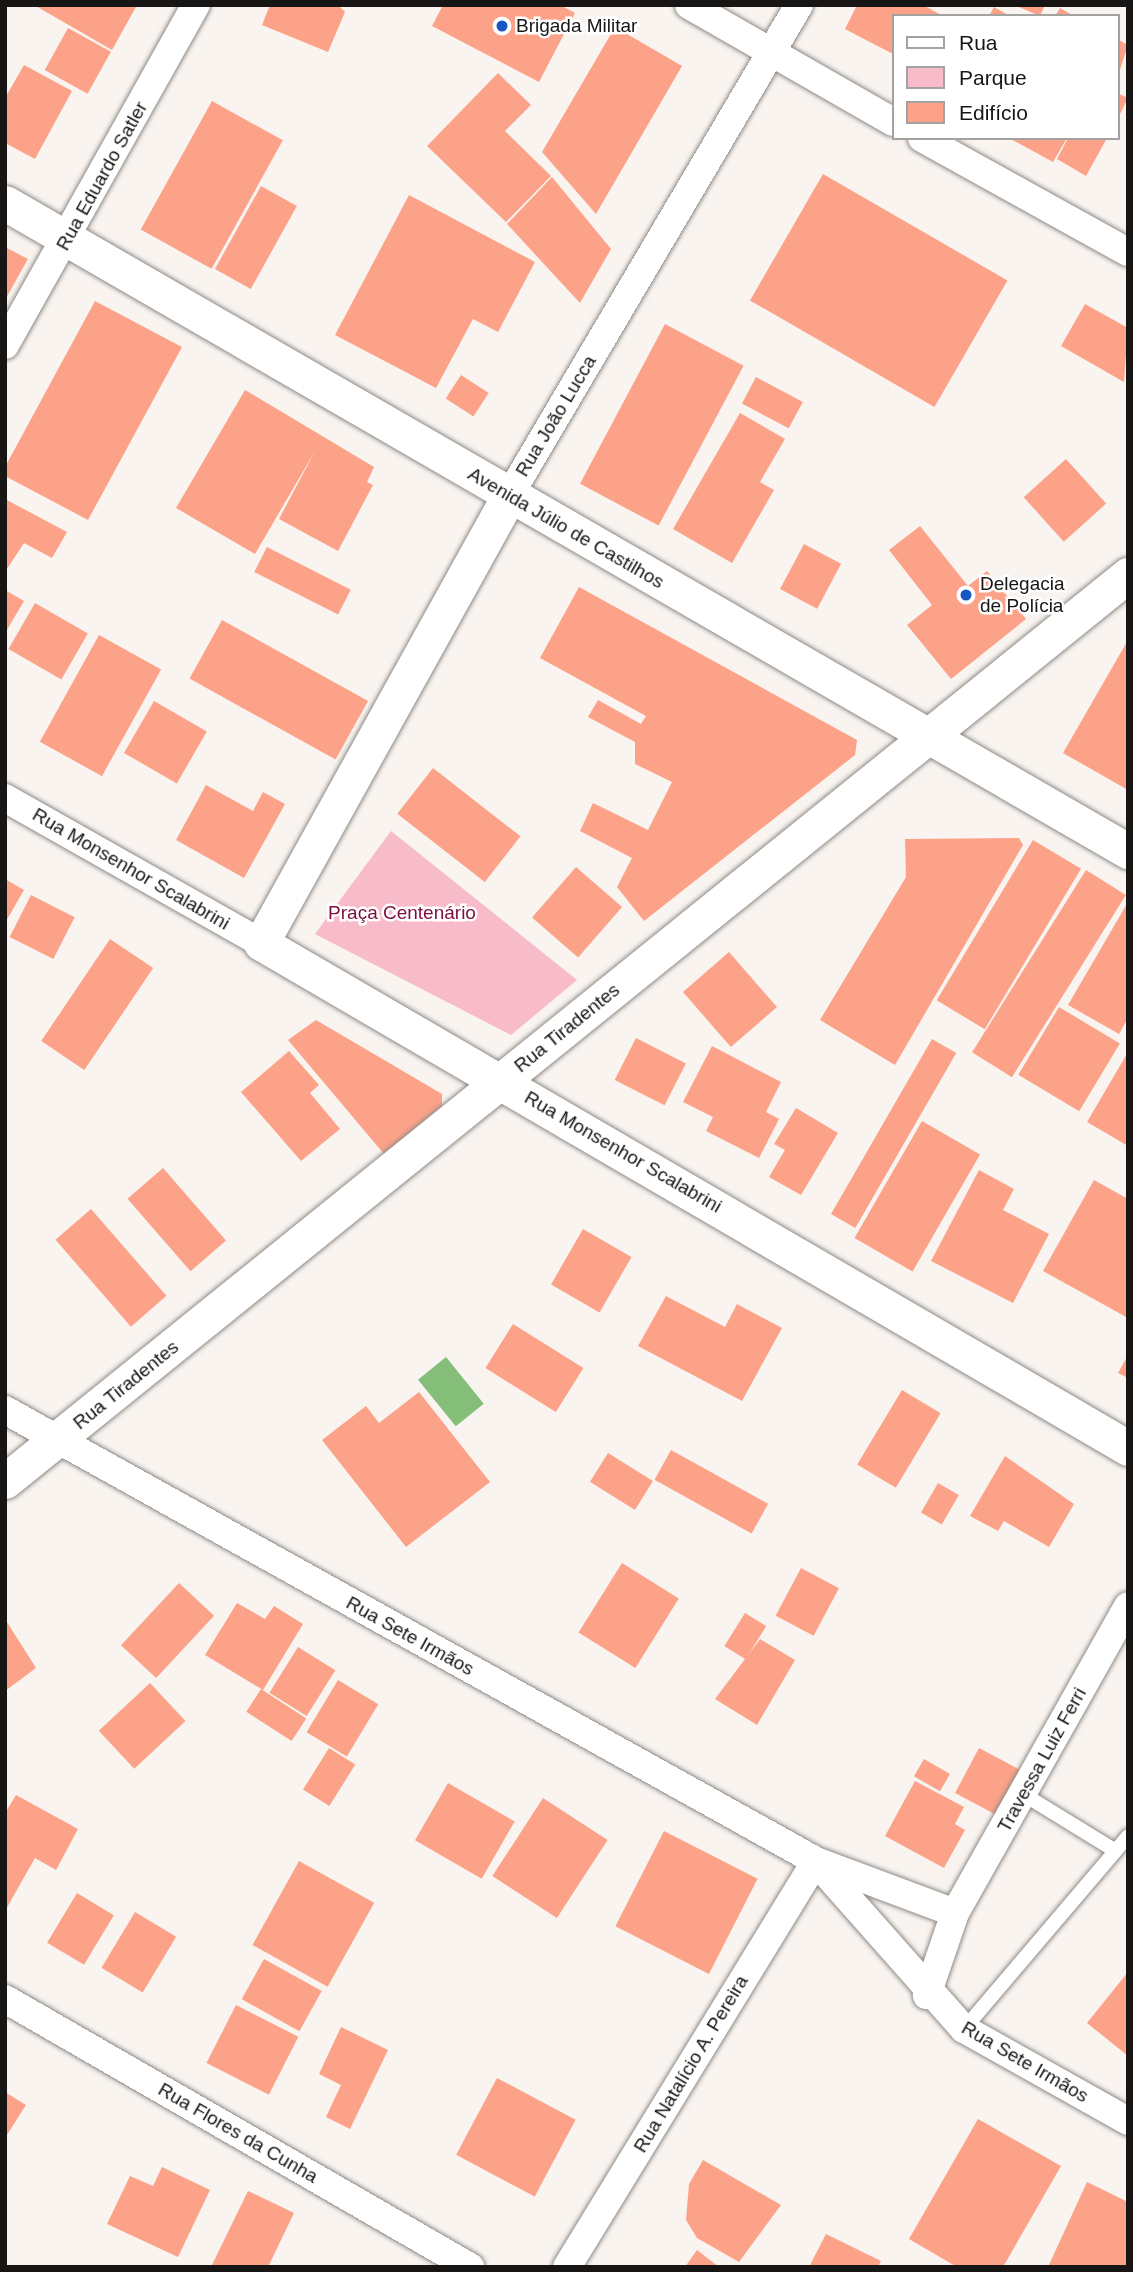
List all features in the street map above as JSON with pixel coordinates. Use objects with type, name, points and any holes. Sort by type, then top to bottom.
[{"type":"street","name":"Rua Eduardo Satler","points":[[5,345],[68,238],[196,5]]},
{"type":"street","points":[[689,5],[771,55],[892,121]]},
{"type":"street","name":"Rua João Lucca","points":[[261,943],[509,496],[799,5]]},
{"type":"street","points":[[926,140],[1128,252]]},
{"type":"street","name":"Avenida Júlio de Castilhos","points":[[5,203],[1128,851]]},
{"type":"street","name":"Rua Tiradentes","points":[[5,1481],[1128,575]]},
{"type":"street","name":"Rua Monsenhor Scalabrini","points":[[5,798],[502,1081],[1128,1448]]},
{"type":"street","name":"Rua Sete Irmãos","points":[[5,1410],[816,1860],[927,1995],[964,2029],[1128,2121]]},
{"type":"street","name":"Travessa Luiz Ferri","points":[[927,1995],[955,1913],[1128,1606]]},
{"type":"street","points":[[816,1860],[955,1913]]},
{"type":"street","name":"Rua Natalício A. Pereira","points":[[567,2267],[816,1860]]},
{"type":"street","name":"Rua Flores da Cunha","points":[[5,1998],[470,2267]]},
{"type":"lane","points":[[1023,1794],[1114,1850]]},
{"type":"lane","points":[[964,2029],[1128,1836]]},
{"type":"green space","name":"Praça Centenário","points":[[391,831],[577,980],[511,1035],[315,934]]},
{"type":"shaded area","points":[[446,1357],[484,1404],[456,1426],[418,1380]]},
{"type":"building","points":[[34,5],[137,5],[112,50]]},
{"type":"building","points":[[270,5],[338,5],[345,12],[328,52],[262,25]]},
{"type":"building","points":[[443,5],[560,5],[575,13],[539,82],[432,26]]},
{"type":"building","points":[[857,5],[923,5],[939,14],[892,14],[892,53],[845,29]]},
{"type":"building","points":[[1014,5],[1045,5],[1041,14]]},
{"type":"building","points":[[994,7],[1006,14],[990,14]]},
{"type":"building","points":[[1060,8],[1070,14],[1056,14]]},
{"type":"building","points":[[615,27],[682,66],[596,214],[542,152]]},
{"type":"building","points":[[68,28],[111,52],[88,94],[45,70]]},
{"type":"building","points":[[1119,40],[1128,45],[1119,73]]},
{"type":"building","points":[[24,65],[72,91],[35,159],[5,143],[5,98]]},
{"type":"building","points":[[498,73],[531,105],[505,131],[551,176],[506,222],[427,146]]},
{"type":"building","points":[[1119,94],[1128,98],[1119,116]]},
{"type":"building","points":[[212,101],[283,140],[212,269],[141,230]]},
{"type":"building","points":[[1013,140],[1066,140],[1053,162]]},
{"type":"building","points":[[1067,140],[1106,140],[1086,176],[1057,159]]},
{"type":"building","points":[[823,174],[1007,280],[934,407],[750,300]]},
{"type":"building","points":[[552,177],[611,249],[580,303],[507,224]]},
{"type":"building","points":[[261,186],[297,206],[251,289],[215,269]]},
{"type":"building","points":[[409,195],[535,262],[498,332],[473,319],[436,388],[335,335]]},
{"type":"building","points":[[5,247],[28,259],[5,300]]},
{"type":"building","points":[[95,301],[182,347],[88,520],[5,476],[5,467]]},
{"type":"building","points":[[1085,304],[1128,328],[1124,382],[1061,346]]},
{"type":"building","points":[[665,324],[744,366],[659,526],[580,484]]},
{"type":"building","points":[[461,375],[489,393],[473,416],[446,398]]},
{"type":"building","points":[[756,377],[803,402],[789,428],[742,403]]},
{"type":"building","points":[[245,390],[374,467],[367,482],[373,485],[338,551],[279,519],[315,451],[255,554],[176,508]]},
{"type":"building","points":[[740,413],[785,439],[760,482],[774,490],[732,563],[673,529]]},
{"type":"building","points":[[1066,459],[1106,504],[1064,542],[1024,497]]},
{"type":"building","points":[[5,499],[67,532],[52,558],[24,543],[5,572]]},
{"type":"building","name":"Delegacia de Polícia","points":[[920,526],[968,586],[987,571],[1026,619],[951,679],[907,625],[932,605],[889,550]]},
{"type":"building","points":[[804,544],[841,564],[817,609],[780,589]]},
{"type":"building","points":[[267,547],[351,590],[338,615],[254,572]]},
{"type":"building","points":[[579,587],[857,740],[855,755],[644,921],[617,887],[632,858],[580,831],[593,803],[648,830],[672,782],[635,764],[635,742],[588,717],[598,700],[641,724],[646,716],[540,658]]},
{"type":"building","points":[[5,590],[24,601],[5,633]]},
{"type":"building","points":[[35,603],[88,634],[61,679],[8,649]]},
{"type":"building","points":[[222,620],[368,701],[336,760],[190,679]]},
{"type":"building","points":[[99,635],[161,669],[102,776],[40,742]]},
{"type":"building","points":[[1128,640],[1128,790],[1063,753]]},
{"type":"building","points":[[154,701],[207,732],[177,783],[124,753]]},
{"type":"building","points":[[433,768],[520,836],[485,882],[397,814]]},
{"type":"building","points":[[206,785],[253,811],[263,792],[285,804],[244,878],[176,840]]},
{"type":"building","points":[[1019,838],[1023,845],[895,1065],[820,1020],[906,877],[905,839]]},
{"type":"building","points":[[1033,840],[1081,869],[985,1029],[937,1000]]},
{"type":"building","points":[[576,867],[622,907],[578,958],[532,918]]},
{"type":"building","points":[[1086,870],[1126,895],[1012,1077],[972,1052]]},
{"type":"building","points":[[5,879],[24,890],[5,923]]},
{"type":"building","points":[[31,895],[75,917],[53,959],[10,937]]},
{"type":"building","points":[[1128,902],[1128,1018],[1119,1034],[1068,1005]]},
{"type":"building","points":[[110,939],[153,968],[84,1070],[41,1041]]},
{"type":"building","points":[[729,952],[777,1007],[731,1047],[683,992]]},
{"type":"building","points":[[1059,1007],[1120,1044],[1079,1111],[1018,1075]]},
{"type":"building","points":[[316,1020],[442,1094],[442,1106],[384,1154],[288,1040]]},
{"type":"building","points":[[636,1038],[686,1063],[665,1105],[615,1080]]},
{"type":"building","points":[[932,1039],[956,1053],[855,1228],[831,1214]]},
{"type":"building","points":[[712,1046],[781,1082],[766,1112],[779,1119],[759,1158],[706,1131],[713,1117],[683,1102]]},
{"type":"building","points":[[289,1051],[319,1085],[310,1093],[340,1129],[301,1161],[241,1092]]},
{"type":"building","points":[[1128,1052],[1128,1146],[1087,1122]]},
{"type":"building","points":[[796,1108],[838,1133],[801,1195],[769,1177],[785,1150],[774,1144]]},
{"type":"building","points":[[922,1121],[980,1154],[913,1271],[854,1238]]},
{"type":"building","points":[[163,1168],[226,1240],[191,1271],[128,1199]]},
{"type":"building","points":[[979,1170],[1014,1189],[1003,1210],[1049,1234],[1013,1303],[931,1261]]},
{"type":"building","points":[[1094,1180],[1128,1199],[1128,1318],[1043,1271]]},
{"type":"building","points":[[91,1209],[166,1296],[131,1327],[56,1240]]},
{"type":"building","points":[[583,1229],[631,1257],[599,1312],[551,1284]]},
{"type":"building","points":[[666,1296],[725,1327],[737,1304],[782,1328],[742,1401],[638,1346]]},
{"type":"building","points":[[513,1324],[583,1368],[556,1412],[485,1368]]},
{"type":"building","points":[[1128,1355],[1128,1378],[1118,1373]]},
{"type":"building","points":[[902,1390],[941,1413],[896,1488],[857,1465]]},
{"type":"building","points":[[419,1392],[490,1482],[406,1547],[322,1440],[366,1406],[379,1423]]},
{"type":"building","points":[[671,1450],[768,1504],[752,1534],[655,1480]]},
{"type":"building","points":[[608,1453],[653,1481],[635,1510],[590,1482]]},
{"type":"building","points":[[1005,1456],[1074,1504],[1049,1547],[1004,1521],[998,1531],[970,1516]]},
{"type":"building","points":[[938,1483],[959,1495],[942,1524],[921,1512]]},
{"type":"building","points":[[622,1563],[679,1599],[635,1668],[579,1633]]},
{"type":"building","points":[[801,1568],[839,1588],[814,1636],[776,1616]]},
{"type":"building","points":[[179,1583],[214,1616],[156,1678],[121,1645]]},
{"type":"building","points":[[237,1603],[265,1619],[274,1606],[303,1624],[263,1690],[205,1655]]},
{"type":"building","points":[[745,1613],[766,1626],[746,1659],[724,1646]]},
{"type":"building","points":[[5,1619],[36,1668],[5,1691]]},
{"type":"building","points":[[760,1639],[795,1660],[757,1725],[715,1699]]},
{"type":"building","points":[[298,1647],[335,1670],[307,1716],[269,1693]]},
{"type":"building","points":[[338,1680],[378,1704],[347,1756],[307,1732]]},
{"type":"building","points":[[150,1683],[185,1721],[134,1769],[99,1731]]},
{"type":"building","points":[[261,1689],[306,1718],[292,1741],[246,1712]]},
{"type":"building","points":[[329,1748],[355,1764],[329,1806],[303,1790]]},
{"type":"building","points":[[979,1748],[1029,1775],[1005,1820],[955,1793]]},
{"type":"building","points":[[924,1759],[950,1774],[940,1791],[914,1776]]},
{"type":"building","points":[[915,1781],[964,1807],[955,1824],[965,1830],[944,1868],[885,1836]]},
{"type":"building","points":[[448,1783],[515,1822],[482,1879],[415,1840]]},
{"type":"building","points":[[16,1795],[78,1829],[56,1870],[35,1858],[5,1911],[5,1813]]},
{"type":"building","points":[[543,1798],[608,1840],[557,1918],[492,1876]]},
{"type":"building","points":[[664,1831],[758,1879],[709,1974],[615,1926]]},
{"type":"building","points":[[299,1861],[374,1903],[328,1987],[252,1945]]},
{"type":"building","points":[[77,1893],[114,1915],[84,1965],[47,1943]]},
{"type":"building","points":[[135,1912],[176,1937],[143,1992],[102,1968]]},
{"type":"building","points":[[264,1959],[322,1991],[299,2031],[242,1999]]},
{"type":"building","points":[[1128,1972],[1128,2056],[1087,2023]]},
{"type":"building","points":[[236,2005],[298,2037],[269,2095],[206,2063]]},
{"type":"building","points":[[341,2027],[388,2050],[350,2129],[326,2117],[341,2085],[319,2074]]},
{"type":"building","points":[[497,2078],[576,2120],[535,2197],[456,2155]]},
{"type":"building","points":[[5,2092],[26,2105],[5,2138]]},
{"type":"building","points":[[978,2119],[1061,2166],[1003,2267],[957,2267],[909,2239]]},
{"type":"building","points":[[703,2160],[781,2205],[739,2262],[697,2238],[686,2220],[689,2184]]},
{"type":"building","points":[[162,2167],[210,2190],[178,2257],[107,2224],[130,2176],[153,2186]]},
{"type":"building","points":[[1087,2182],[1128,2202],[1128,2267],[1048,2267]]},
{"type":"building","points":[[248,2191],[294,2213],[268,2267],[211,2267]]},
{"type":"building","points":[[826,2234],[881,2261],[878,2267],[809,2267]]},
{"type":"building","points":[[697,2250],[719,2267],[685,2267]]},
{"type":"place","name":"Brigada Militar","points":[[502,26]]},
{"type":"place","name":"Delegacia de Polícia","points":[[966,595]]}]
